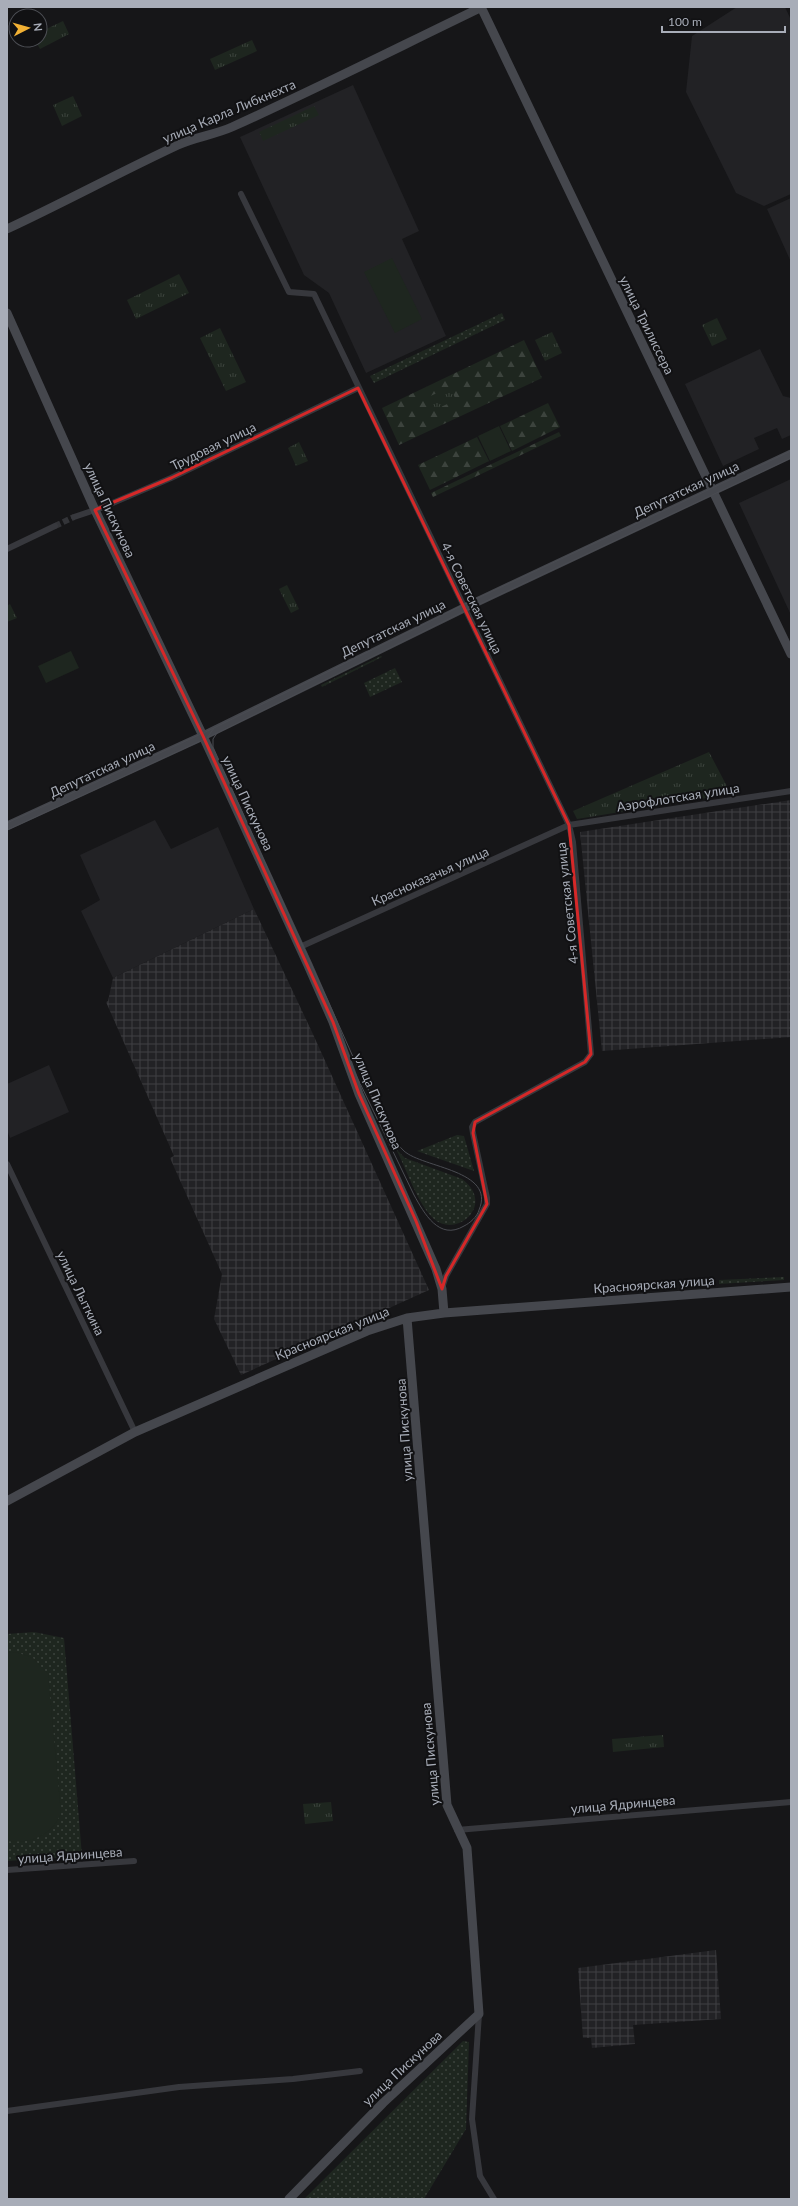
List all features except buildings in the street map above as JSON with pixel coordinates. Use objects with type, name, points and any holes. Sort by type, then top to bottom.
[{"type":"street","name":"улица Карла Либкнехта","points":[[7,229],[74,198],[179,144],[231,127],[311,91],[351,69],[481,7]]},
{"type":"street","name":"улица Трилиссера","points":[[481,7],[791,654]]},
{"type":"street","name":"4-я Советская улица","points":[[241,194],[289,292],[314,294],[569,825],[573,842],[591,1054],[585,1062],[475,1122],[472,1127],[487,1204],[446,1276],[442,1289]]},
{"type":"street","name":"улица Пискунова","points":[[7,313],[94,510],[203,736],[333,1022],[359,1094],[419,1227],[442,1289],[444,1312]]},
{"type":"street","name":"Трудовая улица","points":[[74,517],[171,478],[358,388]]},
{"type":"street","name":"Депутатская улица","points":[[7,826],[203,736],[464,608],[791,454]]},
{"type":"street","points":[[7,549],[55,526]]},
{"type":"street","name":"Аэрофлотская улица","points":[[569,825],[791,791]]},
{"type":"street","name":"Красноказачья улица","points":[[300,947],[569,825]]},
{"type":"street","name":"улица Лыткина","points":[[7,1164],[135,1432]]},
{"type":"street","name":"Красноярская улица","points":[[7,1501],[135,1432],[366,1331],[408,1318],[444,1312],[791,1287]]},
{"type":"street","name":"улица Пискунова","points":[[289,2199],[383,2103],[479,2014],[467,1848],[457,1830],[447,1805],[408,1318]]},
{"type":"street","name":"улица Ядринцева","points":[[457,1830],[791,1802]]},
{"type":"street","name":"улица Ядринцева","points":[[7,1870],[134,1861]]},
{"type":"street","points":[[479,2014],[472,2119],[480,2176],[494,2199]]},
{"type":"street","points":[[7,2111],[179,2087],[305,2078],[360,2071]]},
{"type":"highlighted area","points":[[358,388],[569,825],[591,1054],[585,1062],[475,1122],[473,1133],[487,1204],[446,1276],[442,1289],[416,1221],[359,1094],[333,1022],[308,965],[203,736],[95,510],[171,478]]},
{"type":"shaded area","points":[[737,7],[785,7],[791,20],[791,194],[764,206],[736,193],[686,92],[692,36]]},
{"type":"shaded area","points":[[353,85],[419,231],[402,239],[446,336],[366,373],[329,293],[304,275],[240,137]]},
{"type":"shaded area","points":[[791,198],[791,262],[767,209]]},
{"type":"shaded area","points":[[760,349],[783,396],[791,398],[791,435],[782,439],[777,428],[754,438],[759,449],[723,466],[685,384]]},
{"type":"shaded area","points":[[791,479],[791,615],[739,503]]},
{"type":"shaded area","points":[[791,800],[791,1037],[602,1051],[580,832]]},
{"type":"shaded area","points":[[155,820],[171,849],[218,827],[254,909],[113,978],[81,911],[100,900],[80,855]]},
{"type":"shaded area","points":[[254,909],[312,1032],[429,1290],[241,1375],[214,1319],[222,1274],[170,1158],[174,1156],[106,1002],[108,1001],[113,978]]},
{"type":"shaded area","points":[[49,1065],[69,1112],[10,1138],[7,1130],[7,1084]]},
{"type":"shaded area","points":[[716,1950],[721,2019],[633,2025],[635,2044],[592,2048],[591,2038],[583,2038],[578,1968]]},
{"type":"green space","points":[[63,21],[69,34],[48,45],[48,28]]},
{"type":"green space","points":[[252,40],[257,51],[215,70],[210,59]]},
{"type":"green space","points":[[73,96],[82,116],[62,126],[53,105]]},
{"type":"green space","points":[[314,106],[319,115],[263,141],[259,132]]},
{"type":"green space","points":[[392,258],[422,319],[395,333],[364,272]]},
{"type":"green space","points":[[179,274],[189,293],[136,319],[127,300]]},
{"type":"green space","points":[[502,313],[505,320],[374,383],[370,376]]},
{"type":"green space","points":[[717,318],[727,339],[712,346],[702,325]]},
{"type":"green space","points":[[220,328],[246,382],[226,391],[200,338]]},
{"type":"green space","points":[[552,332],[562,353],[545,361],[535,340]]},
{"type":"green space","points":[[524,340],[542,378],[399,445],[382,408]]},
{"type":"green space","points":[[450,387],[456,400],[430,412],[424,399]]},
{"type":"green space","points":[[548,403],[560,427],[512,451],[500,426]]},
{"type":"green space","points":[[499,426],[511,451],[490,461],[478,436]]},
{"type":"green space","points":[[559,432],[561,436],[433,497],[431,493]]},
{"type":"green space","points":[[477,437],[489,461],[430,490],[418,465]]},
{"type":"green space","points":[[299,442],[308,461],[296,466],[288,448]]},
{"type":"green space","points":[[287,585],[299,609],[291,613],[279,589]]},
{"type":"green space","points":[[10,604],[17,618],[7,622],[7,606]]},
{"type":"green space","points":[[71,651],[79,668],[46,683],[38,666]]},
{"type":"green space","points":[[381,656],[382,657],[322,687],[321,685]]},
{"type":"green space","points":[[395,668],[402,682],[370,697],[364,683]]},
{"type":"green space","points":[[709,752],[731,794],[577,819],[573,811]]},
{"type":"green space","points":[[457,1135],[464,1136],[474,1171],[417,1151]]},
{"type":"green space","points":[[396,1149],[405,1158],[462,1179],[472,1189],[475,1199],[474,1208],[469,1216],[462,1222],[453,1225],[443,1224],[434,1219],[428,1213],[418,1196]]},
{"type":"green space","points":[[784,1277],[784,1280],[719,1284],[719,1280]]},
{"type":"green space","points":[[34,1632],[64,1638],[82,1856],[7,1861],[7,1634]]},
{"type":"green space","points":[[16,1652],[33,1658],[48,1674],[61,1813],[52,1828],[46,1833],[32,1840],[16,1842],[7,1841],[7,1653]]},
{"type":"green space","points":[[663,1735],[664,1747],[613,1752],[612,1739]]},
{"type":"green space","points":[[331,1802],[333,1821],[305,1824],[303,1804]]},
{"type":"green space","points":[[463,2041],[469,2042],[466,2129],[424,2199],[304,2199]]},
{"type":"tunnel","points":[[55,526],[74,517]]},
{"type":"tram line","points":[[7,823],[214,728],[463,605],[791,451]]},
{"type":"tram line","points":[[7,830],[207,738],[465,611],[791,458]]},
{"type":"tram line","points":[[214,728],[207,738],[207,749],[342,1046],[414,1195],[428,1217],[440,1228],[455,1230],[464,1226],[473,1220],[479,1210],[481,1197],[477,1186],[468,1178],[455,1172],[413,1157],[404,1151],[390,1133],[360,1071],[213,747],[213,739],[217,733]]}]
